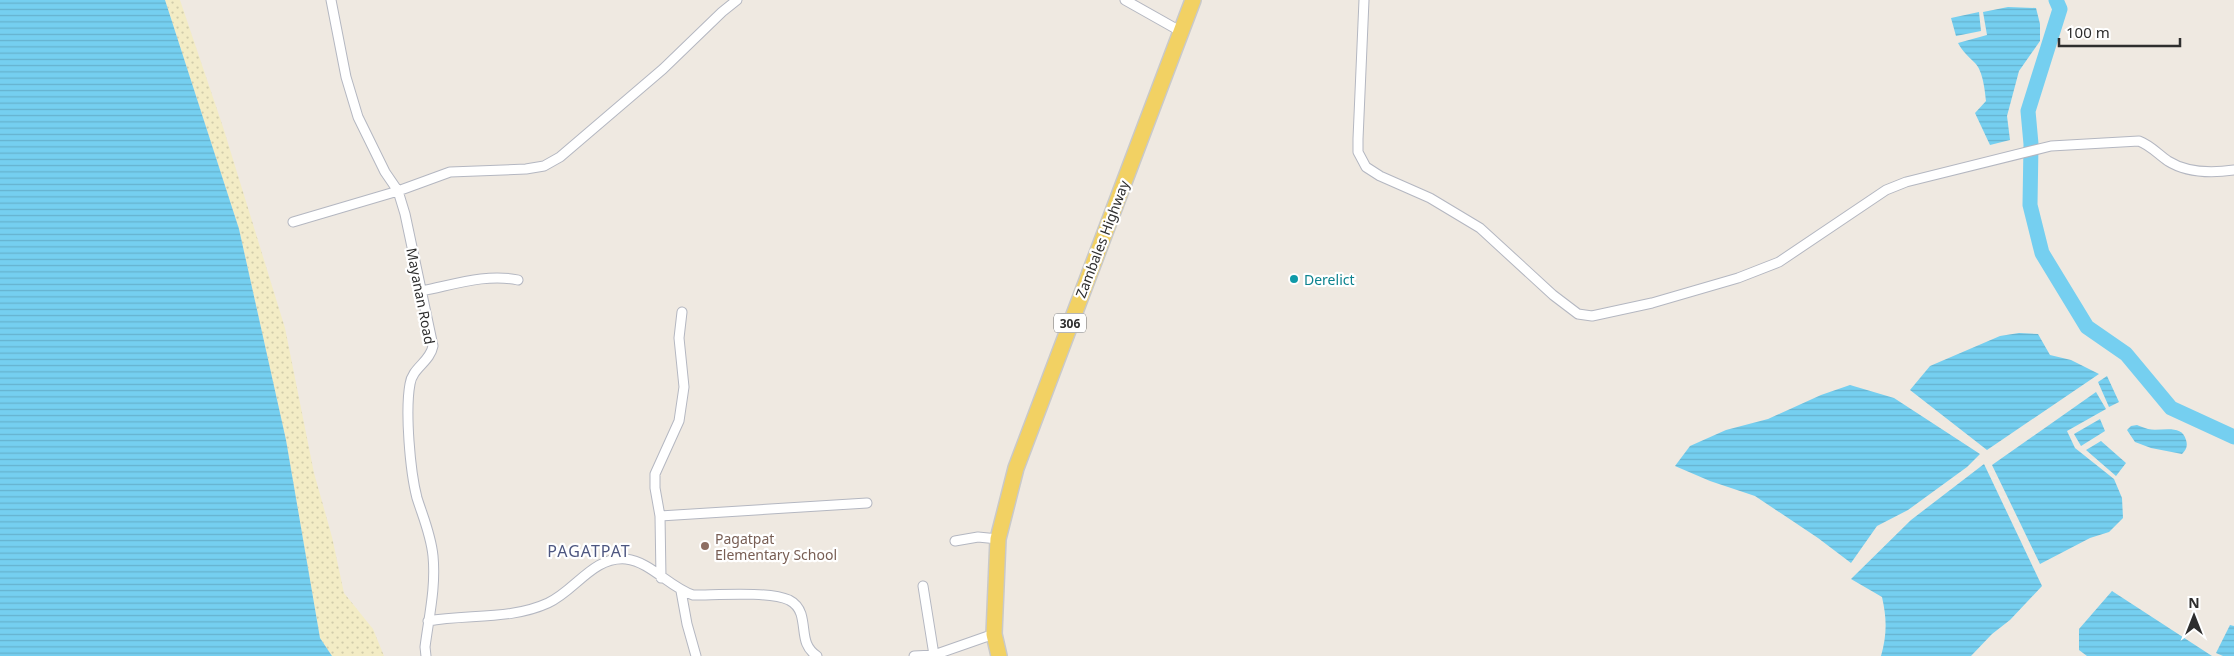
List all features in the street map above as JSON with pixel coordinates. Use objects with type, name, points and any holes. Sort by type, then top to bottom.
[{"type":"main road","name":"Zambales Highway","points":[[998,656],[994,634],[998,538],[1016,468],[1180,30],[1193,0]]},
{"type":"street","name":"Mayanan Road","points":[[332,0],[346,77],[358,117],[385,172],[398,191],[405,214],[433,346],[431,355],[412,375],[410,384],[409,444],[417,496],[428,528],[433,556],[434,591],[428,621],[425,647],[426,656]]},
{"type":"street","points":[[293,222],[398,191],[450,172],[526,169],[544,166],[560,157],[663,69],[737,0]]},
{"type":"street","points":[[1125,0],[1180,30]]},
{"type":"street","points":[[1364,0],[1358,139],[1358,152],[1361,160],[1366,167],[1380,176],[1430,198],[1480,228],[1553,295],[1578,314],[1592,316],[1652,303],[1738,278],[1779,262],[1886,190],[1906,182],[2025,151],[2051,146],[2139,141],[2147,144],[2170,162],[2190,169],[2219,172],[2234,170]]},
{"type":"street","points":[[421,291],[483,278],[505,277],[518,280]]},
{"type":"street","points":[[661,578],[660,516],[655,488],[656,474],[679,421],[684,387],[679,338],[682,312]]},
{"type":"street","points":[[660,516],[867,503]]},
{"type":"street","points":[[955,542],[978,537],[998,538]]},
{"type":"street","points":[[428,621],[526,612],[550,602],[592,569],[619,559],[636,562],[682,591],[692,595],[766,596],[789,600],[797,606],[801,614],[806,645],[816,656]]},
{"type":"street","points":[[923,586],[934,655]]},
{"type":"street","points":[[682,591],[687,624],[696,656]]},
{"type":"street","points":[[914,656],[934,655],[994,634]]},
{"type":"sand","points":[[165,0],[180,0],[223,127],[285,328],[314,473],[332,537],[344,593],[373,629],[384,656],[332,656],[320,638],[286,440],[239,229]]},
{"type":"water","points":[[0,0],[165,0],[239,229],[286,440],[320,638],[332,656],[0,656]]},
{"type":"water","points":[[2008,7],[2036,8],[2040,24],[2040,41],[2019,71],[2007,116],[2010,140],[1990,145],[1975,113],[1986,101],[1982,76],[1978,67],[1958,43],[1987,35],[1983,12]]},
{"type":"water","points":[[1979,12],[1981,31],[1956,36],[1951,18]]},
{"type":"water","points":[[2019,333],[2038,334],[2050,355],[2071,360],[2099,374],[1987,450],[1910,390],[1930,366],[2000,336]]},
{"type":"water","points":[[2107,376],[2119,402],[2109,407],[2098,382]]},
{"type":"water","points":[[1850,385],[1894,398],[1980,454],[1967,467],[1908,510],[1877,526],[1851,563],[1818,538],[1755,496],[1710,481],[1675,466],[1690,446],[1726,430],[1768,419],[1821,395]]},
{"type":"water","points":[[2096,392],[2106,409],[2067,431],[2075,448],[2114,479],[2122,498],[2123,518],[2109,532],[2090,538],[2040,564],[1992,465]]},
{"type":"water","points":[[2100,419],[2105,431],[2081,446],[2074,434]]},
{"type":"water","points":[[2137,425],[2153,430],[2170,429],[2180,432],[2186,440],[2186,449],[2182,454],[2151,448],[2135,442],[2127,430],[2131,426]]},
{"type":"water","points":[[2101,441],[2126,463],[2116,476],[2086,450]]},
{"type":"water","points":[[1984,464],[2042,586],[2010,620],[1992,634],[1971,656],[1881,656],[1886,627],[1882,597],[1851,579],[1911,520]]},
{"type":"water","points":[[2112,591],[2212,656],[2087,656],[2079,650],[2079,629]]},
{"type":"water","points":[[2230,625],[2234,626],[2234,656],[2223,656],[2216,653]]},
{"type":"waterway","points":[[2056,0],[2060,9],[2028,111],[2031,144],[2030,205],[2042,253],[2087,327],[2126,354],[2171,408],[2234,437]]},
{"type":"place","name":"Derelict","points":[[1294,279]]},
{"type":"place","name":"Pagatpat Elementary School","points":[[705,546]]},
{"type":"district","name":"PAGATPAT","points":[[589,551]]}]
